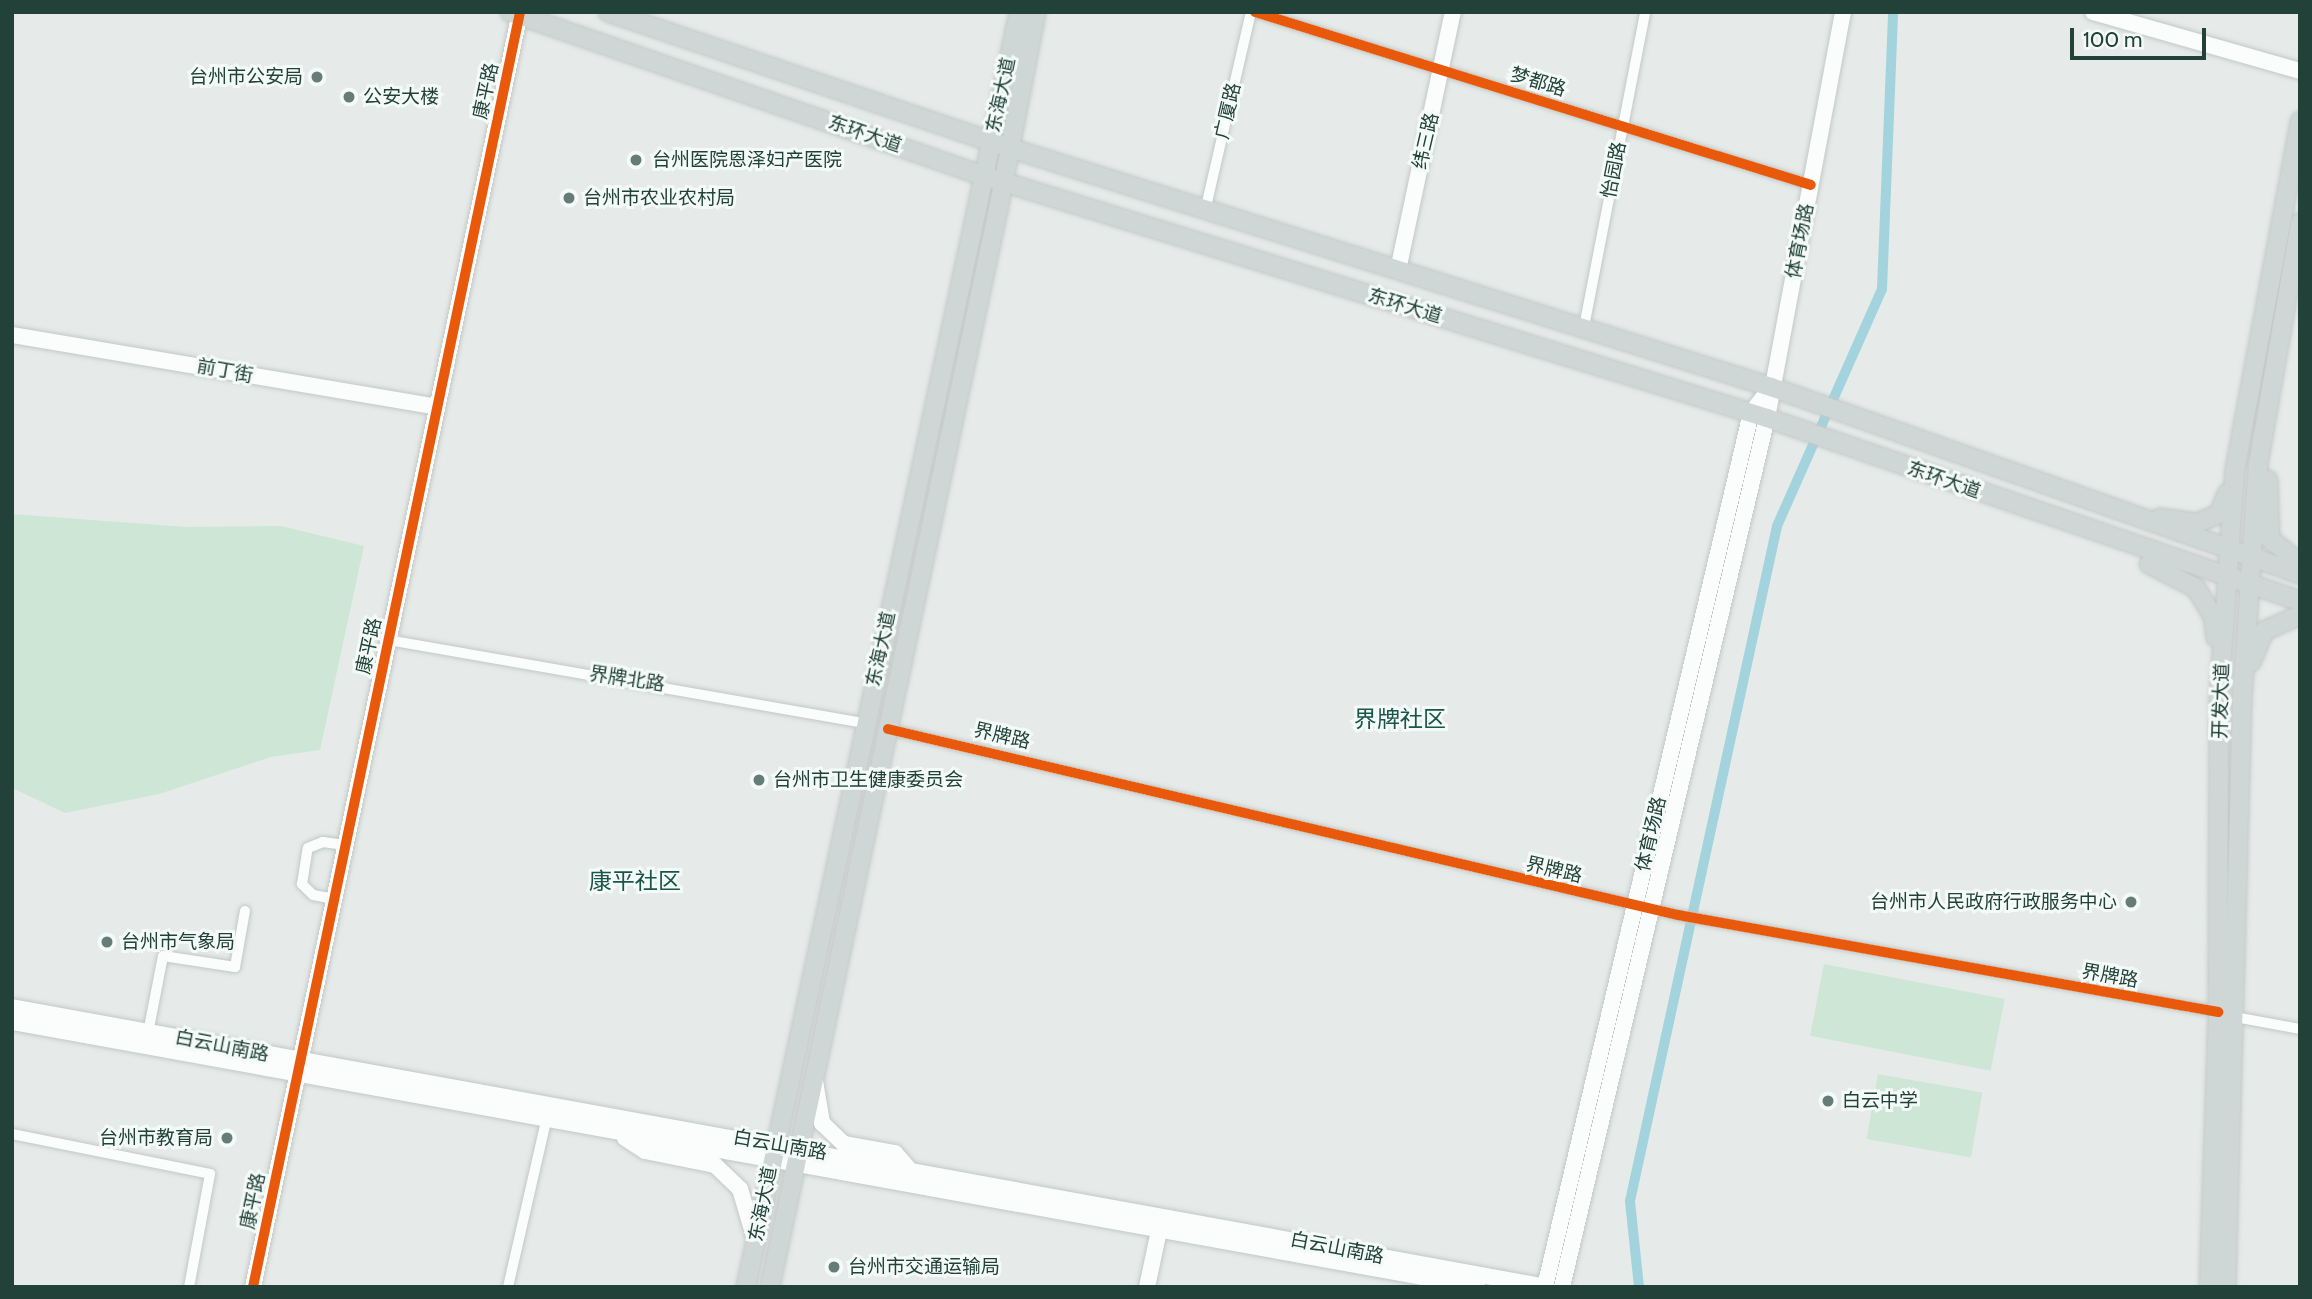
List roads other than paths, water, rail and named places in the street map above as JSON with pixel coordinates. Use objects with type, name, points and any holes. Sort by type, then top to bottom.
[{"type":"main road","name":"东环大道","points":[[608,12],[991,142],[1771,387],[2229,552],[2300,574]]},
{"type":"main road","name":"东海大道","points":[[746,1287],[864,723],[1019,12]]},
{"type":"main road","name":"东海大道","points":[[770,1287],[1010,148],[1036,12]]},
{"type":"main road","name":"纬三路","points":[[1398,270],[1452,12]]},
{"type":"main road","name":"体育场路","points":[[1545,1287],[1641,907],[1759,415],[1771,387],[1843,12]]},
{"type":"main road","points":[[2093,12],[2300,71]]},
{"type":"main road","name":"东环大道","points":[[517,13],[984,176],[1759,415],[2109,538],[2300,601]]},
{"type":"main road","name":"康平路","points":[[253,1287],[517,13]]},
{"type":"main road","name":"开发大道","points":[[2226,1287],[2226,1015],[2219,698],[2235,470],[2300,121]]},
{"type":"main road","name":"开发大道","points":[[2209,1287],[2258,464],[2300,223]]},
{"type":"main road","name":"前丁街","points":[[12,335],[437,407]]},
{"type":"main road","points":[[2258,464],[2268,480],[2270,539],[2300,564]]},
{"type":"main road","points":[[2116,512],[2124,508],[2172,522],[2197,523],[2220,514],[2235,470]]},
{"type":"main road","points":[[2109,538],[2121,554],[2166,569],[2196,588],[2213,616],[2219,698]]},
{"type":"main road","points":[[2242,699],[2255,645],[2264,631],[2300,615]]},
{"type":"main road","name":"体育场路","points":[[1562,1287],[1641,907]]},
{"type":"main road","name":"白云山南路","points":[[12,1007],[148,1033],[299,1069],[546,1121],[617,1133],[773,1152]]},
{"type":"main road","name":"白云山南路","points":[[12,1022],[299,1069],[798,1156],[1161,1223],[1545,1287]]},
{"type":"main road","points":[[814,1077],[822,1123],[844,1144],[895,1153],[908,1168]]},
{"type":"main road","points":[[617,1133],[645,1151],[715,1165],[740,1189],[756,1243]]},
{"type":"main road","name":"白云山南路","points":[[798,1156],[908,1168],[1477,1287]]},
{"type":"main road","points":[[1147,1287],[1161,1223]]},
{"type":"street","name":"梦都路","points":[[1253,12],[1811,185]]},
{"type":"street","name":"广厦路","points":[[1205,211],[1253,12]]},
{"type":"street","name":"怡园路","points":[[1584,327],[1645,12]]},
{"type":"street","name":"界牌北路","points":[[388,640],[864,723]]},
{"type":"street","name":"界牌路","points":[[888,729],[1641,907],[2300,1029]]},
{"type":"street","points":[[334,899],[313,895],[302,884],[308,848],[323,842],[345,845]]},
{"type":"street","points":[[148,1033],[163,956],[235,967],[245,911]]},
{"type":"street","points":[[508,1287],[546,1121]]},
{"type":"street","points":[[12,1134],[210,1174],[189,1287]]},
{"type":"waterway","points":[[1639,1287],[1630,1201],[1777,526],[1882,289],[1893,12]]},
{"type":"place","name":"台州市公安局","points":[[317,77]]},
{"type":"place","name":"公安大楼","points":[[349,97]]},
{"type":"place","name":"台州医院恩泽妇产医院","points":[[636,160]]},
{"type":"place","name":"台州市农业农村局","points":[[569,198]]},
{"type":"place","name":"台州市卫生健康委员会","points":[[759,780]]},
{"type":"place","name":"台州市人民政府行政服务中心","points":[[2131,902]]},
{"type":"place","name":"台州市气象局","points":[[107,942]]},
{"type":"place","name":"白云中学","points":[[1828,1101]]},
{"type":"place","name":"台州市教育局","points":[[227,1138]]},
{"type":"place","name":"台州市交通运输局","points":[[834,1267]]},
{"type":"district","name":"界牌社区","points":[[1400,719]]},
{"type":"district","name":"康平社区","points":[[635,881]]}]
